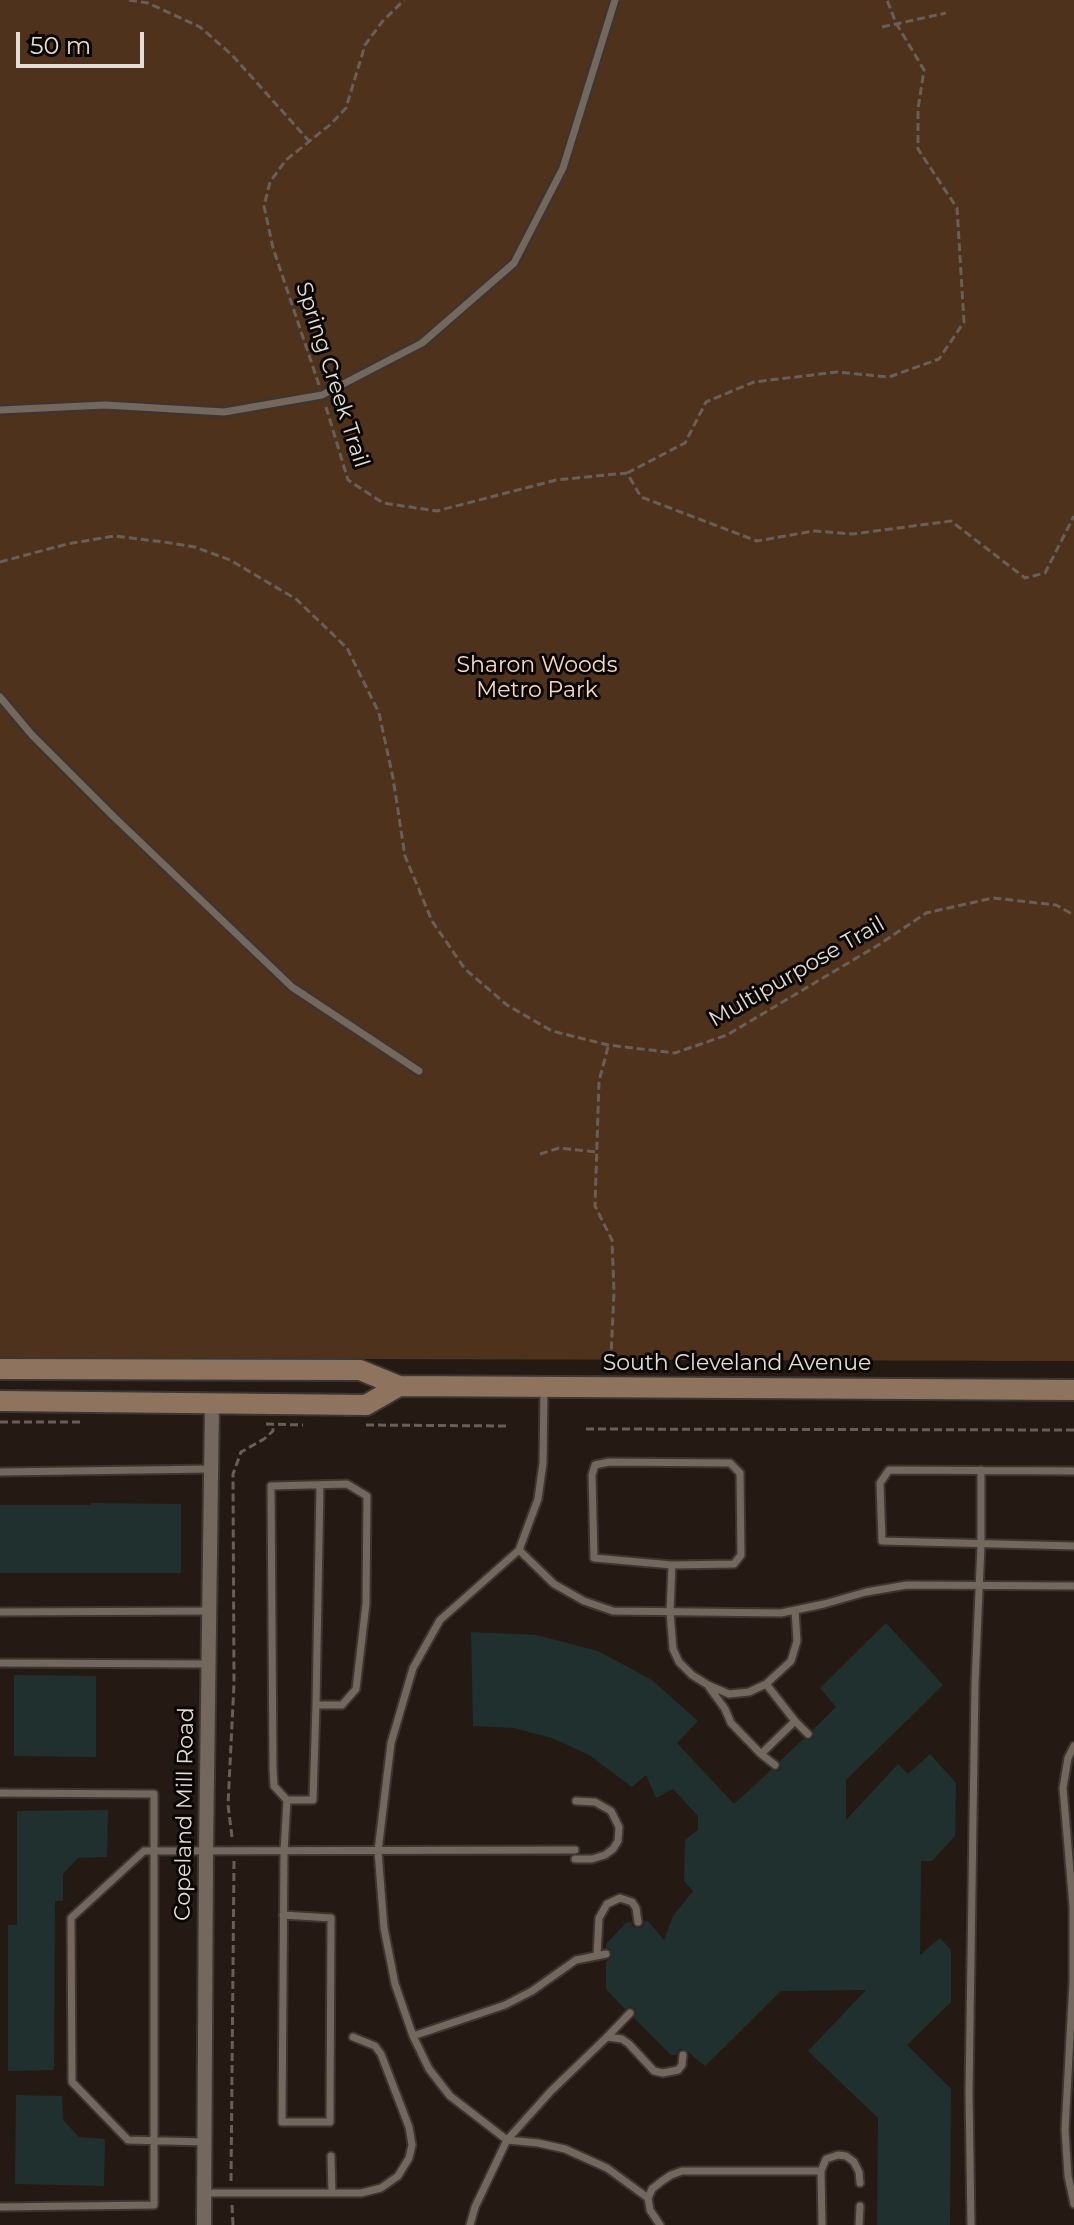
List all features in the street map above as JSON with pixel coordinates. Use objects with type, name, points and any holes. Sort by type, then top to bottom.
[{"type":"main road","name":"South Cleveland Avenue","points":[[0,1369],[360,1370],[399,1386],[1074,1390]]},
{"type":"main road","name":"South Cleveland Avenue","points":[[0,1401],[366,1405],[399,1386]]},
{"type":"street","name":"Copeland Mill Road","points":[[204,2225],[212,1403]]},
{"type":"lane","points":[[0,410],[105,405],[224,412],[322,395],[422,343],[514,263],[563,168],[615,0]]},
{"type":"lane","points":[[0,697],[32,735],[114,817],[292,987],[419,1071]]},
{"type":"lane","points":[[544,1387],[543,1463],[538,1499],[519,1550],[440,1620],[413,1668],[391,1743],[378,1851],[384,1928],[395,1984],[413,2036],[429,2069],[450,2096],[507,2140],[552,2146],[588,2158],[648,2198]]},
{"type":"lane","points":[[609,1462],[730,1463],[740,1473],[741,1555],[734,1564],[672,1565],[594,1558],[592,1475],[595,1465],[609,1462]]},
{"type":"lane","points":[[0,1472],[212,1469]]},
{"type":"lane","points":[[1074,1471],[889,1470],[880,1483],[882,1541],[1074,1546]]},
{"type":"lane","points":[[971,2225],[969,2092],[981,1470]]},
{"type":"lane","points":[[283,1915],[331,1918],[330,2122],[282,2122],[283,1915],[287,1800],[274,1786],[273,1769],[271,1486],[347,1484],[367,1496],[366,1604],[356,1689],[342,1705],[316,1705]]},
{"type":"lane","points":[[287,1800],[313,1800],[320,1485]]},
{"type":"lane","points":[[519,1550],[554,1584],[584,1601],[613,1611],[781,1613],[907,1585],[1074,1586]]},
{"type":"lane","points":[[672,1565],[670,1612],[673,1649],[679,1662],[692,1675],[729,1694],[749,1692],[766,1684],[791,1661],[797,1641],[795,1610]]},
{"type":"lane","points":[[0,1612],[211,1611]]},
{"type":"lane","points":[[0,1663],[209,1664]]},
{"type":"lane","points":[[766,1684],[808,1734]]},
{"type":"lane","points":[[708,1685],[731,1723],[775,1765]]},
{"type":"lane","points":[[761,1754],[795,1721]]},
{"type":"lane","points":[[1074,1746],[1068,1758],[1063,1788],[1074,1907],[1065,2130],[1068,2176],[1074,2204]]},
{"type":"lane","points":[[0,1793],[154,1794],[154,2205],[0,2207]]},
{"type":"lane","points":[[205,2142],[128,2140],[72,2082],[71,1918],[144,1851],[575,1854],[592,1859],[605,1855],[618,1841],[619,1827],[611,1811],[586,1800],[576,1801]]},
{"type":"lane","points":[[413,2036],[505,2005],[532,1991],[576,1960],[601,1955],[599,1918],[607,1904],[620,1898],[632,1902],[638,1922]]},
{"type":"lane","points":[[470,2225],[475,2207],[507,2140],[551,2091],[630,2013]]},
{"type":"lane","points":[[205,2193],[361,2193],[381,2188],[398,2176],[409,2158],[412,2145],[409,2127],[381,2054],[375,2046],[353,2037]]},
{"type":"lane","points":[[607,2037],[622,2039],[629,2044],[654,2071],[678,2070],[683,2055]]},
{"type":"lane","points":[[331,2156],[332,2193]]},
{"type":"lane","points":[[822,2225],[821,2171],[826,2159],[846,2156],[854,2162],[860,2183]]},
{"type":"lane","points":[[660,2225],[650,2210],[648,2198],[652,2189],[662,2181],[682,2171],[821,2171]]},
{"type":"lane","points":[[859,2225],[860,2206]]},
{"type":"path","points":[[129,0],[148,3],[200,27],[232,55],[309,141]]},
{"type":"path","name":"Spring Creek Trail","points":[[404,0],[365,45],[346,108],[286,160],[270,182],[264,206],[273,248],[348,480],[383,503],[437,511],[556,480],[627,473]]},
{"type":"path","points":[[887,0],[896,23],[924,70],[918,109],[918,149],[957,208],[964,322],[939,359],[889,377],[837,372],[754,382],[706,402],[685,443],[627,473],[641,497],[757,541],[814,531],[853,534],[951,521],[1025,578],[1045,573],[1074,516]]},
{"type":"path","points":[[882,27],[946,13]]},
{"type":"path","name":"Multipurpose Trail","points":[[0,562],[67,544],[114,536],[164,542],[195,547],[230,560],[296,599],[347,648],[379,713],[405,856],[432,921],[465,969],[507,1005],[552,1031],[608,1045],[675,1053],[727,1035],[926,913],[993,898],[1056,905],[1074,915]]},
{"type":"path","points":[[608,1045],[599,1081],[595,1206],[612,1240],[611,1357]]},
{"type":"path","points":[[540,1154],[559,1148],[597,1152]]},
{"type":"path","points":[[233,2225],[234,1852],[228,1805],[234,1684],[233,1474],[241,1452],[264,1439],[273,1431],[273,1424]]},
{"type":"path","points":[[586,1429],[1074,1430]]},
{"type":"green space","name":"Sharon Woods Metro Park","points":[[0,0],[1074,0],[1074,1361],[0,1358]]},
{"type":"building","points":[[181,1504],[181,1573],[0,1573],[0,1505]]},
{"type":"building","points":[[886,1623],[943,1685],[846,1780],[846,1820],[898,1764],[908,1774],[930,1754],[956,1783],[955,1836],[932,1861],[921,1861],[920,1955],[940,1938],[951,1950],[951,2002],[907,2045],[951,2089],[950,2225],[877,2225],[878,2118],[808,2051],[866,1990],[781,1991],[705,2066],[684,2049],[671,2055],[634,2018],[635,2009],[625,2009],[606,1989],[606,1961],[612,1954],[606,1944],[626,1923],[631,1922],[633,1927],[638,1928],[648,1921],[664,1940],[673,1916],[693,1891],[684,1881],[685,1840],[698,1830],[698,1816],[673,1789],[656,1798],[646,1775],[632,1787],[589,1755],[552,1738],[514,1728],[473,1726],[471,1632],[536,1635],[598,1651],[652,1680],[698,1721],[677,1743],[734,1804],[771,1770],[780,1770],[780,1761],[803,1739],[813,1738],[813,1730],[836,1707],[820,1688]]},
{"type":"building","points":[[14,1675],[96,1676],[96,1757],[14,1756]]},
{"type":"building","points":[[108,1810],[107,1857],[78,1858],[63,1874],[63,1901],[55,1901],[54,2070],[8,2071],[8,1925],[17,1925],[17,1811]]},
{"type":"building","points":[[16,2095],[62,2096],[63,2120],[79,2137],[105,2139],[104,2186],[15,2184]]}]
